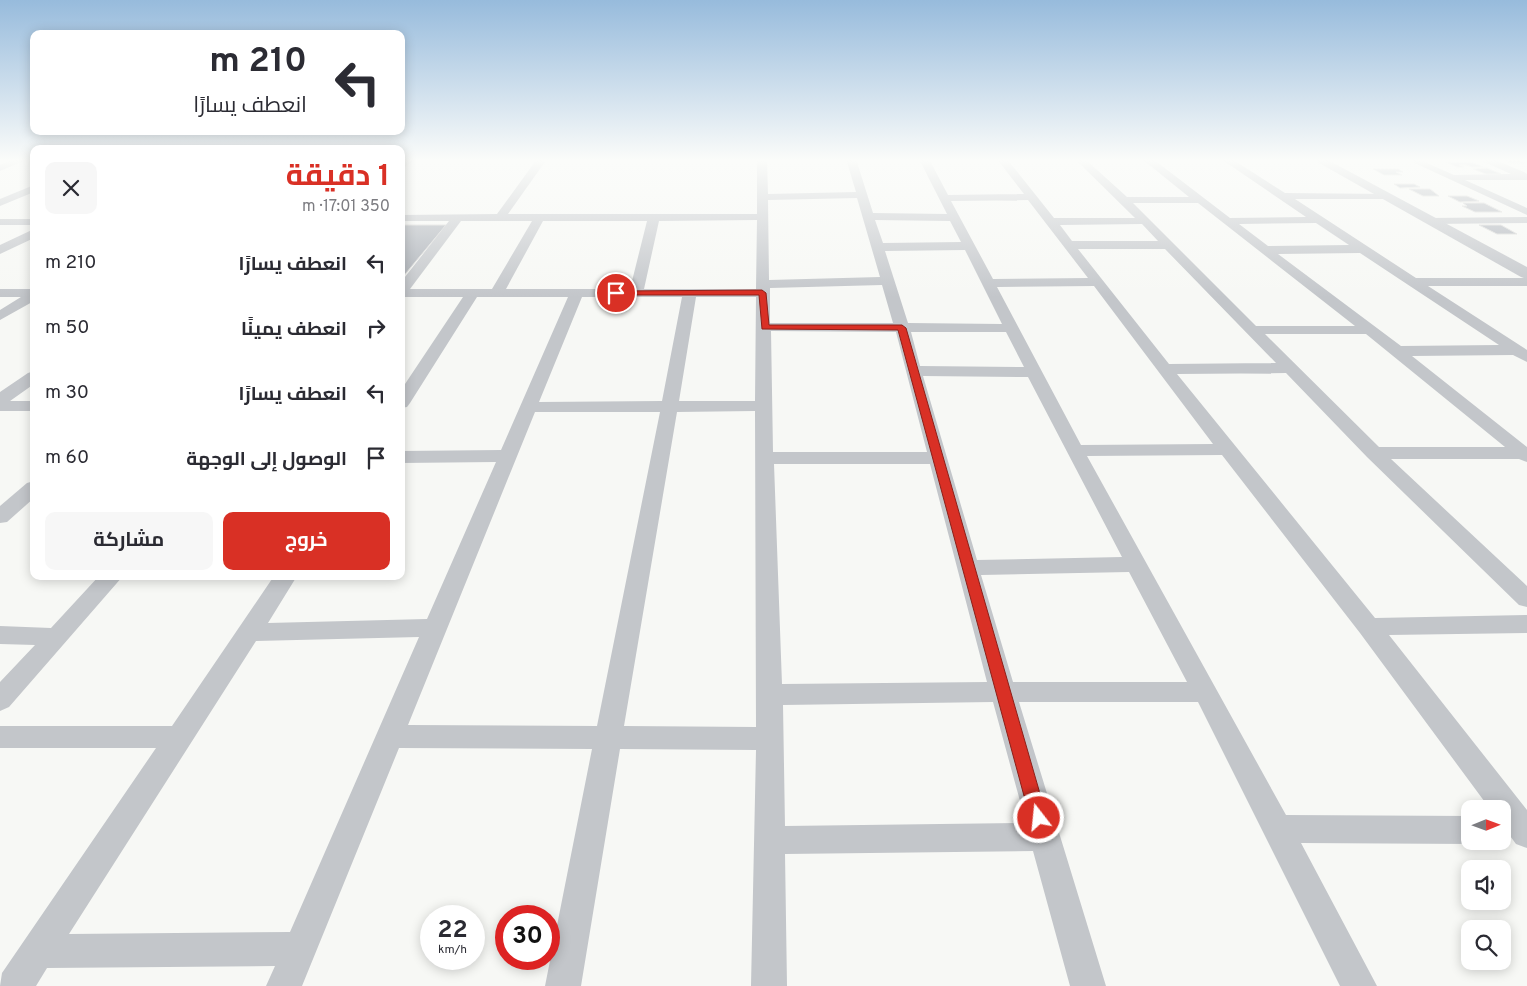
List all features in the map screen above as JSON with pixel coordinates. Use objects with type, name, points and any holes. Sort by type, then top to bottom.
[{"type":"street","points":[[500,218],[509,205]]},
{"type":"street","points":[[405,218],[654,217],[779,205]]},
{"type":"street","points":[[866,205],[1044,837],[1088,986]]},
{"type":"street","points":[[948,205],[1075,451],[1206,692],[1359,986]]},
{"type":"street","points":[[1038,205],[1167,369],[1227,449],[1369,627],[1518,832]]},
{"type":"street","points":[[1129,205],[1288,368],[1527,599]]},
{"type":"street","points":[[1209,205],[1526,454]]},
{"type":"street","points":[[1296,205],[1521,353]]},
{"type":"street","points":[[1401,205],[1527,274]]},
{"type":"street","points":[[1511,205],[1527,212]]},
{"type":"street","points":[[762,207],[764,458],[770,739],[770,986]]},
{"type":"street","points":[[869,216],[955,218]]},
{"type":"street","points":[[636,293],[654,217]]},
{"type":"street","points":[[405,287],[458,218]]},
{"type":"street","points":[[496,293],[539,218]]},
{"type":"street","points":[[1050,222],[1142,220]]},
{"type":"street","points":[[1229,220],[1320,220]]},
{"type":"street","points":[[1430,221],[1527,220]]},
{"type":"street","points":[[0,222],[30,222]]},
{"type":"street","points":[[0,250],[30,235]]},
{"type":"street","points":[[1069,245],[1168,245]]},
{"type":"street","points":[[878,247],[970,246]]},
{"type":"street","points":[[1265,250],[1364,249]]},
{"type":"street","points":[[405,292],[690,293],[888,281]]},
{"type":"street","points":[[989,283],[1098,282]]},
{"type":"street","points":[[1414,282],[1527,282]]},
{"type":"street","points":[[0,293],[29,294]]},
{"type":"street","points":[[405,397],[473,293]]},
{"type":"street","points":[[284,986],[388,736],[436,628],[506,456],[577,293]]},
{"type":"street","points":[[563,986],[690,293]]},
{"type":"street","points":[[0,316],[29,294]]},
{"type":"street","points":[[764,327],[1011,328]]},
{"type":"street","points":[[1251,330],[1369,330]]},
{"type":"street","points":[[1397,351],[1521,353]]},
{"type":"street","points":[[1167,369],[1288,368]]},
{"type":"street","points":[[913,372],[1034,372]]},
{"type":"street","points":[[0,400],[30,379]]},
{"type":"street","points":[[0,406],[30,406]]},
{"type":"street","points":[[528,407],[764,406]]},
{"type":"street","points":[[1075,451],[1227,449]]},
{"type":"street","points":[[1374,452],[1526,454]]},
{"type":"street","points":[[405,458],[506,456]]},
{"type":"street","points":[[764,458],[938,458]]},
{"type":"street","points":[[0,517],[30,491]]},
{"type":"street","points":[[968,568],[1136,564]]},
{"type":"street","points":[[0,700],[108,580]]},
{"type":"street","points":[[15,986],[283,580]]},
{"type":"street","points":[[1369,627],[1527,624]]},
{"type":"street","points":[[249,632],[436,628]]},
{"type":"street","points":[[0,636],[57,637]]},
{"type":"street","points":[[769,695],[1206,692]]},
{"type":"street","points":[[388,736],[770,739]]},
{"type":"street","points":[[0,737],[179,737]]},
{"type":"street","points":[[1277,829],[1461,830]]},
{"type":"street","points":[[769,840],[1044,837]]},
{"type":"street","points":[[38,951],[299,949]]},
{"type":"building","points":[[1466,205],[1488,205],[1502,212],[1475,212],[1462,206],[1467,206]]},
{"type":"building","points":[[405,225],[446,225],[405,274]]},
{"type":"building","points":[[1479,225],[1501,225],[1517,234],[1497,234]]},
{"type":"route","points":[[616,293],[762,293],[764,327],[902,328],[981,617],[1039,818]]}]
